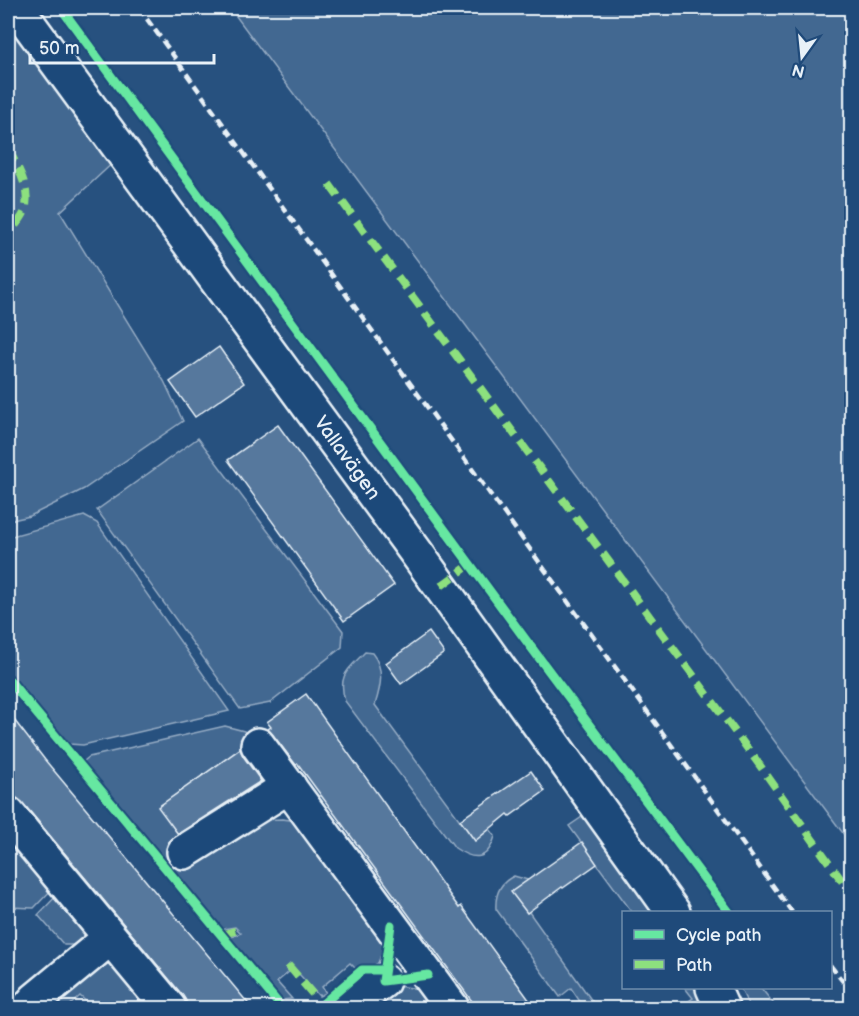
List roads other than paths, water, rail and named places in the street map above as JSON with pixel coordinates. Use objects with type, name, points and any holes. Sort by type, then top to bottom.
[{"type":"street","name":"Vallavägen","points":[[17,8],[423,562],[672,911]]},
{"type":"street","points":[[258,745],[452,1008]]},
{"type":"street","points":[[184,852],[289,786]]},
{"type":"street","points":[[8,814],[169,1008]]},
{"type":"street","points":[[28,1008],[110,938]]},
{"type":"street","points":[[347,1008],[383,981]]},
{"type":"street","points":[[714,989],[722,1008]]},
{"type":"railway","points":[[139,8],[791,911]]},
{"type":"railway","points":[[832,968],[852,993]]}]
